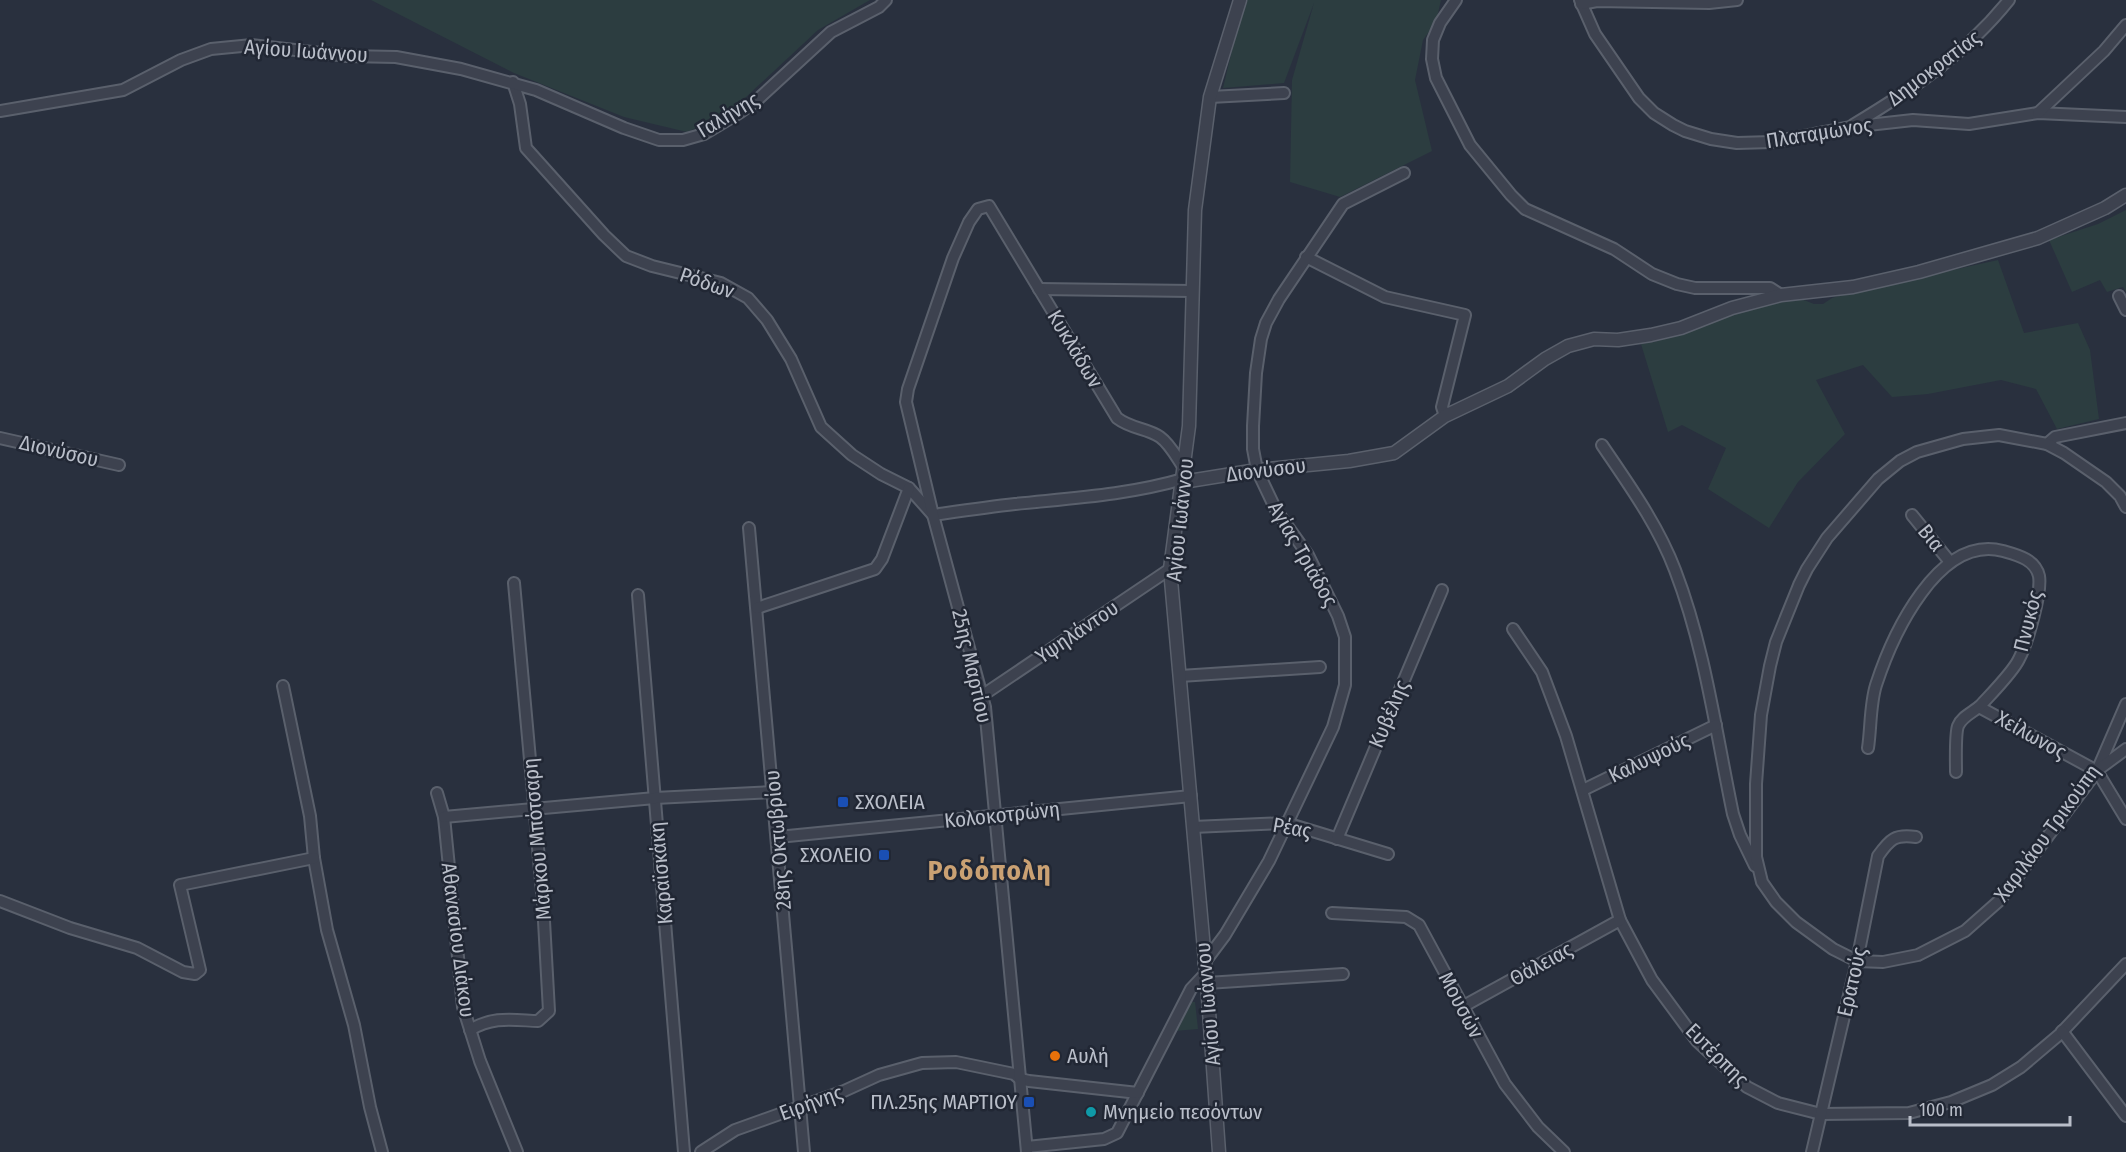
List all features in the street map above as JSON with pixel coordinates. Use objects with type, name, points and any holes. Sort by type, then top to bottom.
[{"type":"street","name":"Γαλήνης","points":[[513,82],[659,140],[683,140],[704,134],[740,113],[831,32],[879,7],[886,0]]},
{"type":"street","name":"Αγίου Ιωάννου","points":[[1219,1152],[1206,973],[1170,569],[1189,426],[1195,210],[1210,97],[1240,0]]},
{"type":"street","points":[[1456,0],[1440,23],[1433,40],[1432,59],[1436,78],[1470,145],[1525,209],[1614,249],[1652,274],[1677,284],[1695,288],[1770,288],[1781,295]]},
{"type":"street","points":[[1580,2],[1709,3],[1737,0]]},
{"type":"street","name":"Δημοκρατίας","points":[[1850,127],[1907,92],[1954,57],[1990,24],[2009,0]]},
{"type":"street","name":"Πλαταμώνος","points":[[1580,2],[1595,34],[1634,92],[1654,113],[1685,131],[1725,141],[1756,143],[1785,140],[1850,127],[1913,120],[1969,124],[2038,113],[2126,117]]},
{"type":"street","points":[[2038,113],[2104,51],[2126,26]]},
{"type":"street","name":"Αγίου Ιωάννου","points":[[0,111],[52,104],[123,90],[182,60],[211,49],[252,45],[347,56],[396,57],[513,82]]},
{"type":"street","name":"Ρόδων","points":[[513,82],[520,104],[526,148],[604,235],[626,256],[651,266],[721,284],[748,298],[767,320],[791,359],[821,428],[852,455],[880,474],[909,488],[933,515]]},
{"type":"street","points":[[1210,97],[1284,93]]},
{"type":"street","name":"Αγίας Τριάδος","points":[[1206,973],[1225,935],[1269,861],[1333,727],[1345,685],[1345,638],[1338,616],[1318,573],[1276,510],[1257,470],[1253,449],[1253,426],[1261,339],[1270,315],[1343,204],[1404,173]]},
{"type":"street","name":"Διονύσου","points":[[933,515],[1015,504],[1071,500],[1152,488],[1184,473],[1189,481],[1394,453],[1444,416],[1508,386],[1568,346],[1594,339],[1618,340],[1651,336],[1681,328],[1732,308],[1781,295],[1853,286],[1919,272],[2038,238],[2105,208],[2126,195]]},
{"type":"street","name":"Κυκλάδων","points":[[989,206],[1117,417],[1131,427],[1160,437],[1184,473]]},
{"type":"street","name":"25ης Μαρτίου","points":[[989,206],[978,209],[969,222],[953,258],[908,389],[906,402],[933,515],[983,695],[997,815],[1027,1150]]},
{"type":"street","points":[[1306,257],[1385,297],[1465,315],[1442,407],[1444,416]]},
{"type":"street","points":[[1039,289],[1192,291]]},
{"type":"street","points":[[2119,296],[2126,310]]},
{"type":"street","points":[[2047,444],[2055,437],[2126,423]]},
{"type":"street","name":"Χαριλάου Τρικούπη","points":[[2126,507],[2120,496],[2106,482],[2078,461],[2047,444],[1999,435],[1955,441],[1917,452],[1900,461],[1878,479],[1827,537],[1798,585],[1780,632],[1770,666],[1761,715],[1756,784],[1756,857],[1759,875],[1776,902],[1796,922],[1833,949],[1857,961],[1883,962],[1918,955],[1965,931],[2000,900],[2097,771],[2126,704]]},
{"type":"street","name":"Διονύσου","points":[[0,438],[119,465]]},
{"type":"street","points":[[1602,445],[1645,508],[1675,569],[1694,632],[1716,725],[1733,814],[1759,875]]},
{"type":"street","points":[[757,608],[875,569],[882,559],[909,488]]},
{"type":"street","name":"Βια","points":[[1912,515],[1950,562]]},
{"type":"street","name":"28ης Οκτωβρίου","points":[[749,528],[804,1152]]},
{"type":"street","name":"Πνυκός","points":[[1868,748],[1876,687],[1897,635],[1917,596],[1950,562],[1980,549],[1999,550],[2028,560],[2039,575],[2034,615],[2019,660],[1979,707],[1964,717],[1957,726],[1956,771]]},
{"type":"street","name":"Υψηλάντου","points":[[983,695],[1170,569]]},
{"type":"street","name":"Μάρκου Μπότσαρη","points":[[470,1029],[484,1022],[499,1020],[537,1021],[549,1011],[543,903],[514,583]]},
{"type":"street","name":"Κυβέλης","points":[[1336,839],[1442,590]]},
{"type":"street","name":"Καραϊσκάκη","points":[[638,595],[684,1152]]},
{"type":"street","name":"Ευτέρπης","points":[[1513,629],[1542,672],[1583,790],[1620,921],[1652,980],[1697,1041],[1747,1087],[1778,1104],[1821,1114],[1909,1113],[1951,1102],[1992,1085],[2021,1068],[2062,1031],[2126,964]]},
{"type":"street","points":[[1180,676],[1320,667]]},
{"type":"street","points":[[283,686],[310,816],[314,858],[327,930],[354,1025],[370,1107],[382,1152]]},
{"type":"street","name":"Χείλωνος","points":[[1979,707],[2097,771]]},
{"type":"street","name":"Καλυψούς","points":[[1583,790],[1716,725]]},
{"type":"street","points":[[2126,748],[2097,771],[2126,819]]},
{"type":"street","points":[[444,817],[655,798],[774,792]]},
{"type":"street","name":"Αθανασίου Διάκου","points":[[438,793],[444,817],[462,1007],[480,1061],[518,1152]]},
{"type":"street","name":"Κολοκοτρώνη","points":[[778,837],[1191,796]]},
{"type":"street","name":"Ρέας","points":[[1193,827],[1286,823],[1388,854]]},
{"type":"street","name":"Ερατούς","points":[[1812,1152],[1857,961],[1878,856],[1888,842],[1902,835],[1916,837]]},
{"type":"street","points":[[0,900],[70,928],[137,948],[183,972],[195,974],[200,970],[180,885],[314,858]]},
{"type":"street","name":"Μουσών","points":[[1332,913],[1406,917],[1419,925],[1505,1084],[1538,1127],[1564,1152]]},
{"type":"street","name":"Θάλειας","points":[[1462,1007],[1620,921]]},
{"type":"street","points":[[1027,1150],[1104,1139],[1117,1132],[1191,988],[1206,973],[1343,974]]},
{"type":"street","points":[[2062,1031],[2126,1116]]},
{"type":"street","name":"Ειρήνης","points":[[701,1152],[735,1130],[844,1091],[879,1075],[922,1063],[956,1062],[1014,1074],[1020,1079],[1138,1094]]},
{"type":"shaded area","points":[[371,0],[870,0],[818,30],[729,113],[687,132],[624,117],[514,73]]},
{"type":"shaded area","points":[[1244,0],[1441,0],[1436,22],[1423,40],[1415,80],[1432,151],[1340,197],[1290,182],[1292,80],[1314,3],[1284,83],[1223,88]]},
{"type":"shaded area","points":[[2126,210],[2126,292],[2123,287],[2107,292],[2100,280],[2072,292],[2049,240],[2098,224]]},
{"type":"shaded area","points":[[1998,260],[2024,333],[2078,323],[2090,350],[2099,419],[2057,429],[2036,389],[2001,380],[1928,394],[1892,397],[1863,365],[1816,380],[1845,434],[1798,482],[1769,528],[1708,489],[1726,448],[1682,425],[1668,432],[1641,344],[1684,333],[1733,313],[1775,302],[1799,298],[1814,304],[1823,304],[1832,298],[1852,292]]},
{"type":"shaded area","points":[[1189,1002],[1195,1002],[1198,1029],[1174,1031]]},
{"type":"place","name":"ΣΧΟΛΕΙΑ","points":[[843,802]]},
{"type":"place","name":"ΣΧΟΛΕΙΟ","points":[[884,855]]},
{"type":"place","name":"Αυλή","points":[[1055,1056]]},
{"type":"place","name":"ΠΛ.25ης ΜΑΡΤΙΟΥ","points":[[1029,1102]]},
{"type":"place","name":"Μνημείο πεσόντων","points":[[1091,1112]]},
{"type":"district","name":"Ροδόπολη","points":[[990,871]]}]
